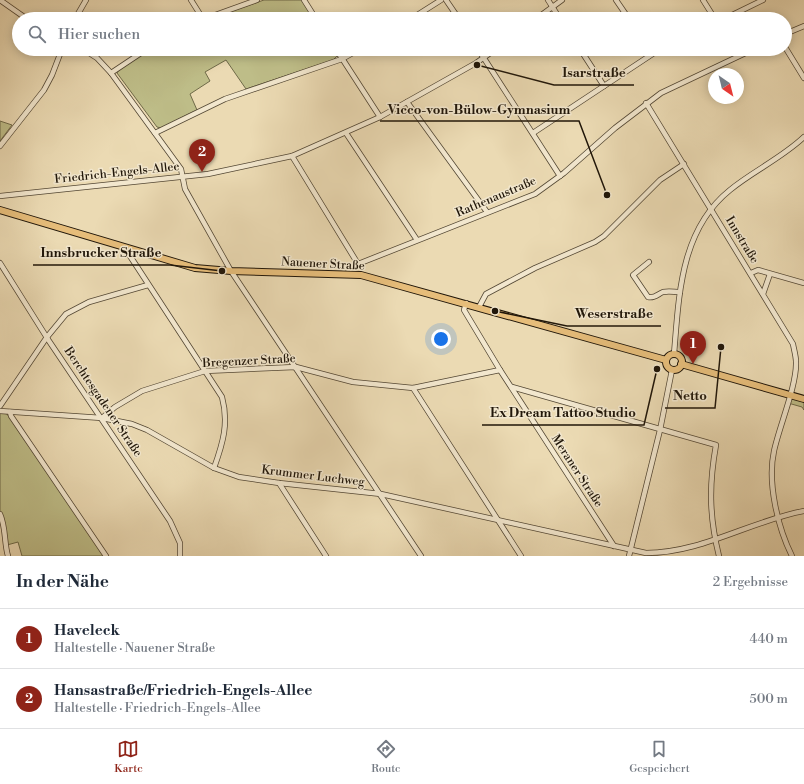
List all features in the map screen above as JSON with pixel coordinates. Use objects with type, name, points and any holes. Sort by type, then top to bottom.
[{"type":"main road","name":"Nauener Straße","points":[[0,210],[195,268],[231,271],[361,275],[466,303],[666,360]]},
{"type":"main road","points":[[674,354],[681,359],[681,364],[677,369],[672,370],[668,367],[666,360],[669,356],[674,354]]},
{"type":"main road","points":[[681,364],[804,399]]},
{"type":"street","points":[[0,0],[17,12]]},
{"type":"street","points":[[79,12],[86,0]]},
{"type":"street","points":[[191,0],[199,12]]},
{"type":"street","points":[[224,12],[257,0]]},
{"type":"street","points":[[304,0],[312,12]]},
{"type":"street","points":[[422,12],[441,0]]},
{"type":"street","points":[[446,0],[454,12]]},
{"type":"street","points":[[548,0],[555,12]]},
{"type":"street","points":[[545,12],[562,0]]},
{"type":"street","points":[[616,0],[624,12]]},
{"type":"street","points":[[703,0],[711,12]]},
{"type":"street","points":[[738,12],[763,0]]},
{"type":"street","points":[[792,31],[804,26]]},
{"type":"street","points":[[0,146],[44,90],[59,56]]},
{"type":"street","points":[[94,56],[111,73],[181,169],[185,189],[231,271],[421,556]]},
{"type":"street","points":[[111,73],[137,56]]},
{"type":"street","points":[[340,56],[380,117]]},
{"type":"street","points":[[155,133],[225,99],[347,56]]},
{"type":"street","name":"Friedrich-Engels-Allee","points":[[0,196],[208,174],[292,156],[380,117],[487,56]]},
{"type":"street","points":[[585,56],[604,86]]},
{"type":"street","points":[[533,133],[604,86],[644,56]]},
{"type":"street","name":"Rathenaustraße","points":[[292,156],[358,264],[535,194],[560,176],[615,128],[661,93],[739,56]]},
{"type":"street","points":[[790,56],[804,78]]},
{"type":"street","points":[[484,58],[560,176]]},
{"type":"street","points":[[407,102],[487,212]]},
{"type":"street","name":"Innstraße","points":[[646,104],[712,209],[792,344],[796,362],[790,395],[774,453],[772,473],[778,516],[792,556]]},
{"type":"street","points":[[346,133],[417,240]]},
{"type":"street","points":[[674,354],[680,292],[685,260],[693,240],[712,209],[729,191],[804,137]]},
{"type":"street","points":[[480,307],[486,294],[535,268],[595,242],[604,236],[660,180],[684,164]]},
{"type":"street","points":[[132,250],[130,256],[222,397],[226,411],[226,433],[214,468]]},
{"type":"street","points":[[649,262],[633,274],[648,297],[653,298],[661,293],[669,291],[680,292]]},
{"type":"street","name":"Berchtesgadener Straße","points":[[0,263],[47,337],[170,521],[180,543],[180,556]]},
{"type":"street","points":[[750,273],[758,270],[804,283]]},
{"type":"street","points":[[763,294],[770,274]]},
{"type":"street","points":[[0,406],[47,337],[66,314],[89,302],[148,285]]},
{"type":"street","name":"Meraner Straße","points":[[466,303],[464,310],[500,370],[614,546]]},
{"type":"street","name":"Bregenzer Straße","points":[[102,418],[115,407],[142,391],[205,371],[296,367],[353,382],[413,388],[500,370]]},
{"type":"street","points":[[630,553],[660,430],[672,370]]},
{"type":"street","points":[[512,387],[660,430],[716,444],[711,476],[710,504],[719,556]]},
{"type":"street","points":[[413,388],[521,556]]},
{"type":"street","name":"Krummer Luchweg","points":[[0,411],[102,418],[132,424],[148,430],[214,468],[239,477],[279,484],[381,494],[614,546],[630,553],[667,554],[715,539],[778,516],[804,511]]},
{"type":"street","points":[[10,412],[11,416],[106,556]]},
{"type":"street","points":[[279,484],[326,556]]},
{"type":"street","points":[[0,514],[3,521],[5,545],[8,556]]},
{"type":"shaded area","points":[[264,0],[302,0],[310,12],[229,12]]},
{"type":"shaded area","points":[[140,56],[337,56],[333,60],[246,89],[226,60],[205,72],[210,81],[190,94],[197,110],[161,128],[157,127],[117,73]]},
{"type":"shaded area","points":[[0,121],[12,125],[0,141]]},
{"type":"shaded area","points":[[790,395],[804,399],[804,410],[802,407],[788,403]]},
{"type":"shaded area","points":[[0,412],[7,414],[106,556],[22,556],[18,542],[7,545],[4,519],[0,521]]},
{"type":"place","name":"Isarstraße","points":[[477,65]]},
{"type":"place","name":"Hansastraße/Friedrich-Engels-Allee","points":[[202,172]]},
{"type":"place","name":"Vicco-von-Bülow-Gymnasium","points":[[607,195]]},
{"type":"place","name":"Innsbrucker Straße","points":[[222,271]]},
{"type":"place","name":"Weserstraße","points":[[495,311]]},
{"type":"place","name":"Netto","points":[[721,347]]},
{"type":"place","name":"Haveleck","points":[[693,364]]},
{"type":"place","name":"Ex Dream Tattoo Studio","points":[[657,369]]}]
